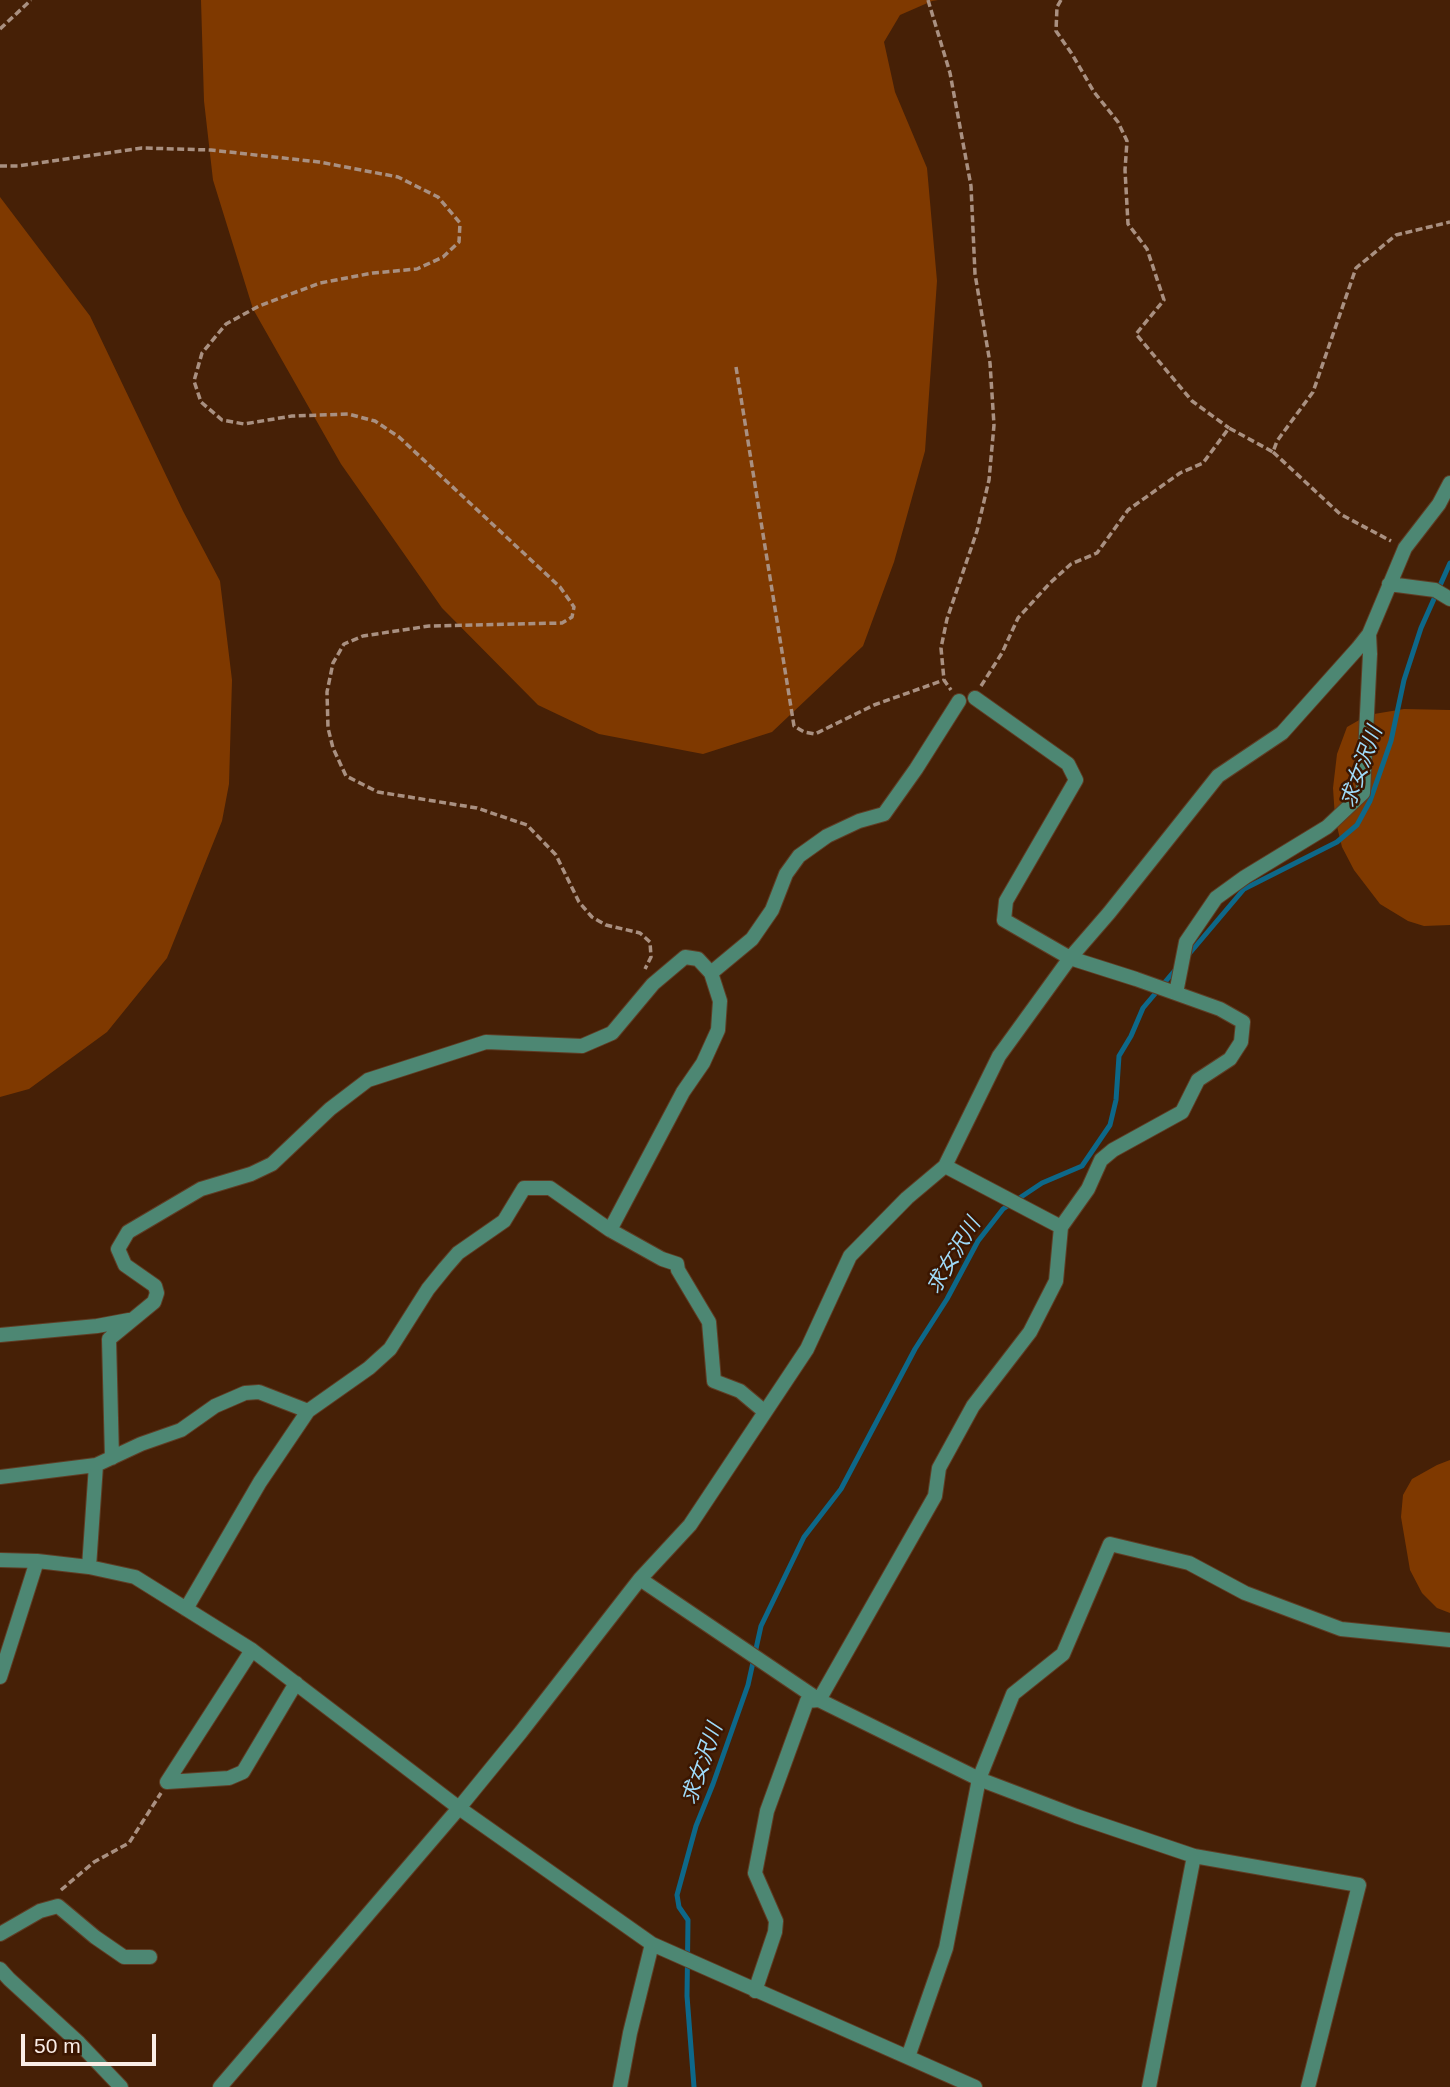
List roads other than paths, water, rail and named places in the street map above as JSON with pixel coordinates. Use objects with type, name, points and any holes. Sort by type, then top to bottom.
[{"type":"street","points":[[220,2087],[459,1808],[640,1579],[690,1525],[807,1349],[850,1256],[907,1198],[945,1166],[999,1056],[1070,958],[1218,776],[1282,733],[1369,634],[1405,548],[1439,504],[1450,483]]},
{"type":"street","points":[[1389,584],[1435,590],[1450,599]]},
{"type":"street","points":[[1175,993],[1186,942],[1216,898],[1327,827],[1363,793],[1369,634]]},
{"type":"street","points":[[819,1700],[935,1496],[939,1468],[973,1406],[1030,1332],[1056,1281],[1061,1227],[1088,1189],[1101,1160],[1113,1150],[1182,1112],[1198,1080],[1230,1059],[1241,1042],[1243,1022],[1220,1009],[1070,958],[1004,920],[1006,901],[1076,780],[1068,764],[975,698]]},
{"type":"street","points":[[711,973],[752,939],[772,910],[786,874],[799,856],[827,835],[884,814],[959,701]]},
{"type":"street","points":[[111,1458],[109,1339],[154,1302],[157,1293],[155,1286],[125,1265],[118,1249],[128,1232],[201,1189],[251,1174],[272,1164],[330,1110],[368,1080],[486,1042],[582,1046],[612,1033],[653,984],[685,957],[698,959],[711,973],[720,1001],[718,1030],[704,1063],[683,1092],[610,1230]]},
{"type":"street","points":[[945,1166],[1061,1227]]},
{"type":"street","points":[[186,1609],[260,1482],[308,1411],[390,1349],[428,1289],[445,1268],[458,1253],[504,1221],[524,1188],[550,1188],[610,1230],[662,1259],[677,1264],[709,1322],[714,1381],[740,1391],[765,1412]]},
{"type":"street","points":[[0,1335],[97,1326],[130,1320]]},
{"type":"street","points":[[0,1477],[96,1465],[141,1444],[181,1430],[215,1406],[245,1393],[259,1392],[308,1411]]},
{"type":"street","points":[[89,1567],[96,1465]]},
{"type":"street","points":[[908,2057],[946,1948],[979,1779],[1013,1694],[1063,1654],[1110,1544],[1189,1563],[1245,1593],[1341,1629],[1450,1640]]},
{"type":"street","points":[[0,1560],[89,1567],[135,1577],[252,1650],[459,1808],[652,1944],[975,2087]]},
{"type":"street","points":[[0,1677],[37,1561]]},
{"type":"street","points":[[640,1579],[819,1700],[979,1779],[1076,1816],[1194,1856],[1359,1885],[1308,2087]]},
{"type":"street","points":[[252,1650],[167,1782],[229,1778],[243,1772],[296,1683]]},
{"type":"street","points":[[755,1991],[775,1933],[776,1921],[755,1874],[767,1811],[807,1701],[819,1700]]},
{"type":"street","points":[[1149,2087],[1194,1856]]},
{"type":"street","points":[[0,1934],[40,1911],[58,1906],[124,1957],[149,1957]]},
{"type":"street","points":[[620,2087],[652,1944]]},
{"type":"street","points":[[3,1978],[79,2043],[121,2087]]},
{"type":"waterway","name":"求女沢川","points":[[1189,954],[1244,889],[1337,842],[1357,825],[1370,801],[1391,741],[1404,680],[1421,628],[1450,563]]},
{"type":"waterway","name":"求女沢川","points":[[694,2087],[687,1996],[688,1920],[679,1907],[677,1895],[696,1826],[748,1685],[761,1626],[804,1537],[841,1489],[915,1349],[947,1299],[978,1241],[1003,1209],[1042,1183],[1082,1166],[1110,1125],[1116,1100],[1119,1056],[1143,1008],[1176,969]]}]
